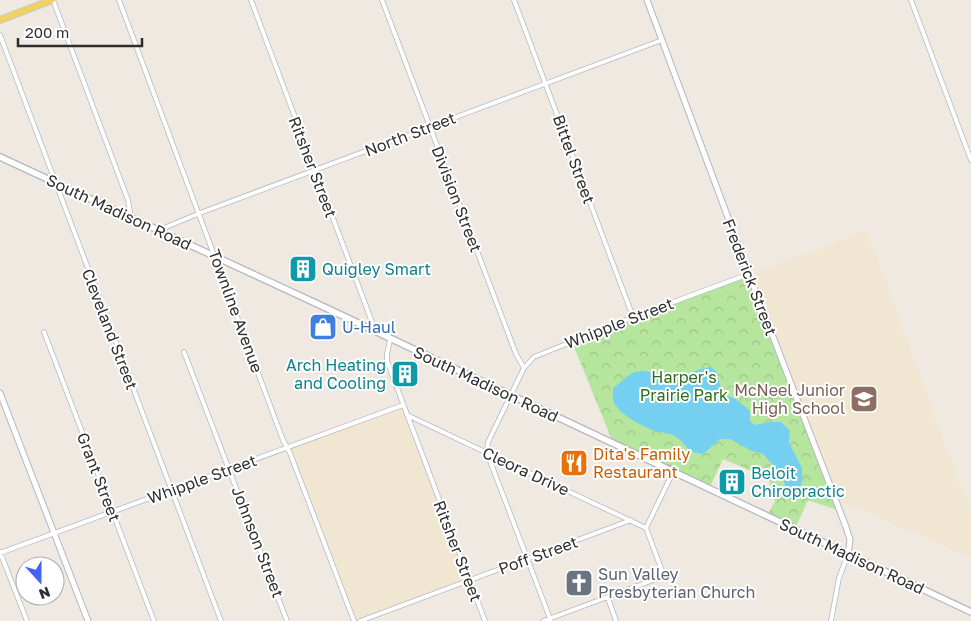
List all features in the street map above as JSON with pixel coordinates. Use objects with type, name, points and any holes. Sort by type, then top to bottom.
[{"type":"main road","points":[[0,20],[53,0]]},
{"type":"main road","name":"South Madison Road","points":[[0,157],[971,612]]},
{"type":"street","points":[[53,0],[128,200],[131,217]]},
{"type":"street","name":"Townline Avenue","points":[[120,0],[283,440],[354,621]]},
{"type":"street","name":"Ritsher Street","points":[[251,0],[376,333]]},
{"type":"street","name":"Division Street","points":[[382,0],[516,354],[524,368]]},
{"type":"street","name":"Bittel Street","points":[[514,0],[633,317]]},
{"type":"street","name":"Frederick Street","points":[[646,0],[846,527],[850,540],[848,554]]},
{"type":"street","points":[[911,0],[971,160]]},
{"type":"street","name":"Cleveland Street","points":[[0,36],[221,621]]},
{"type":"street","name":"North Street","points":[[158,230],[662,40]]},
{"type":"street","name":"Whipple Street","points":[[487,453],[488,442],[524,368],[534,357],[633,317],[749,274]]},
{"type":"street","name":"Grant Street","points":[[44,332],[154,621]]},
{"type":"street","name":"Ritsher Street","points":[[390,340],[386,354],[387,361],[485,621]]},
{"type":"street","name":"Johnson Street","points":[[184,352],[288,621]]},
{"type":"street","points":[[0,393],[88,621]]},
{"type":"street","name":"Whipple Street","points":[[0,553],[403,405]]},
{"type":"street","name":"Cleora Drive","points":[[407,415],[646,528]]},
{"type":"street","points":[[487,453],[551,620]]},
{"type":"street","points":[[543,621],[551,620],[664,576],[646,528],[674,472]]},
{"type":"street","name":"Poff Street","points":[[360,621],[631,520]]},
{"type":"street","points":[[0,553],[27,621]]},
{"type":"street","points":[[831,621],[839,578],[848,554]]},
{"type":"street","points":[[608,598],[616,621]]},
{"type":"shaded area","name":"McNeel Junior High School","points":[[867,230],[971,511],[971,557],[840,501],[753,274]]},
{"type":"shaded area","points":[[403,405],[469,581],[360,621],[354,621],[287,447]]},
{"type":"green space","name":"Harper's Prairie Park","points":[[749,274],[840,511],[808,500],[795,529],[767,516],[775,501],[768,478],[723,459],[709,489],[614,445],[572,342]]},
{"type":"water","points":[[711,367],[716,371],[723,395],[734,398],[750,411],[750,421],[755,425],[781,422],[790,431],[789,443],[802,468],[802,482],[793,500],[789,499],[782,475],[763,454],[752,451],[730,439],[720,439],[703,454],[693,452],[675,436],[652,430],[633,420],[620,411],[614,403],[613,388],[635,372],[645,371],[674,377]]},
{"type":"place","name":"Quigley Smart","points":[[303,269]]},
{"type":"place","name":"U-Haul","points":[[323,327]]},
{"type":"place","name":"Arch Heating and Cooling","points":[[405,374]]},
{"type":"place","name":"McNeel Junior High School","points":[[864,399]]},
{"type":"place","name":"Dita's Family Restaurant","points":[[574,463]]},
{"type":"place","name":"Beloit Chiropractic","points":[[732,482]]},
{"type":"place","name":"Sun Valley Presbyterian Church","points":[[579,583]]}]
